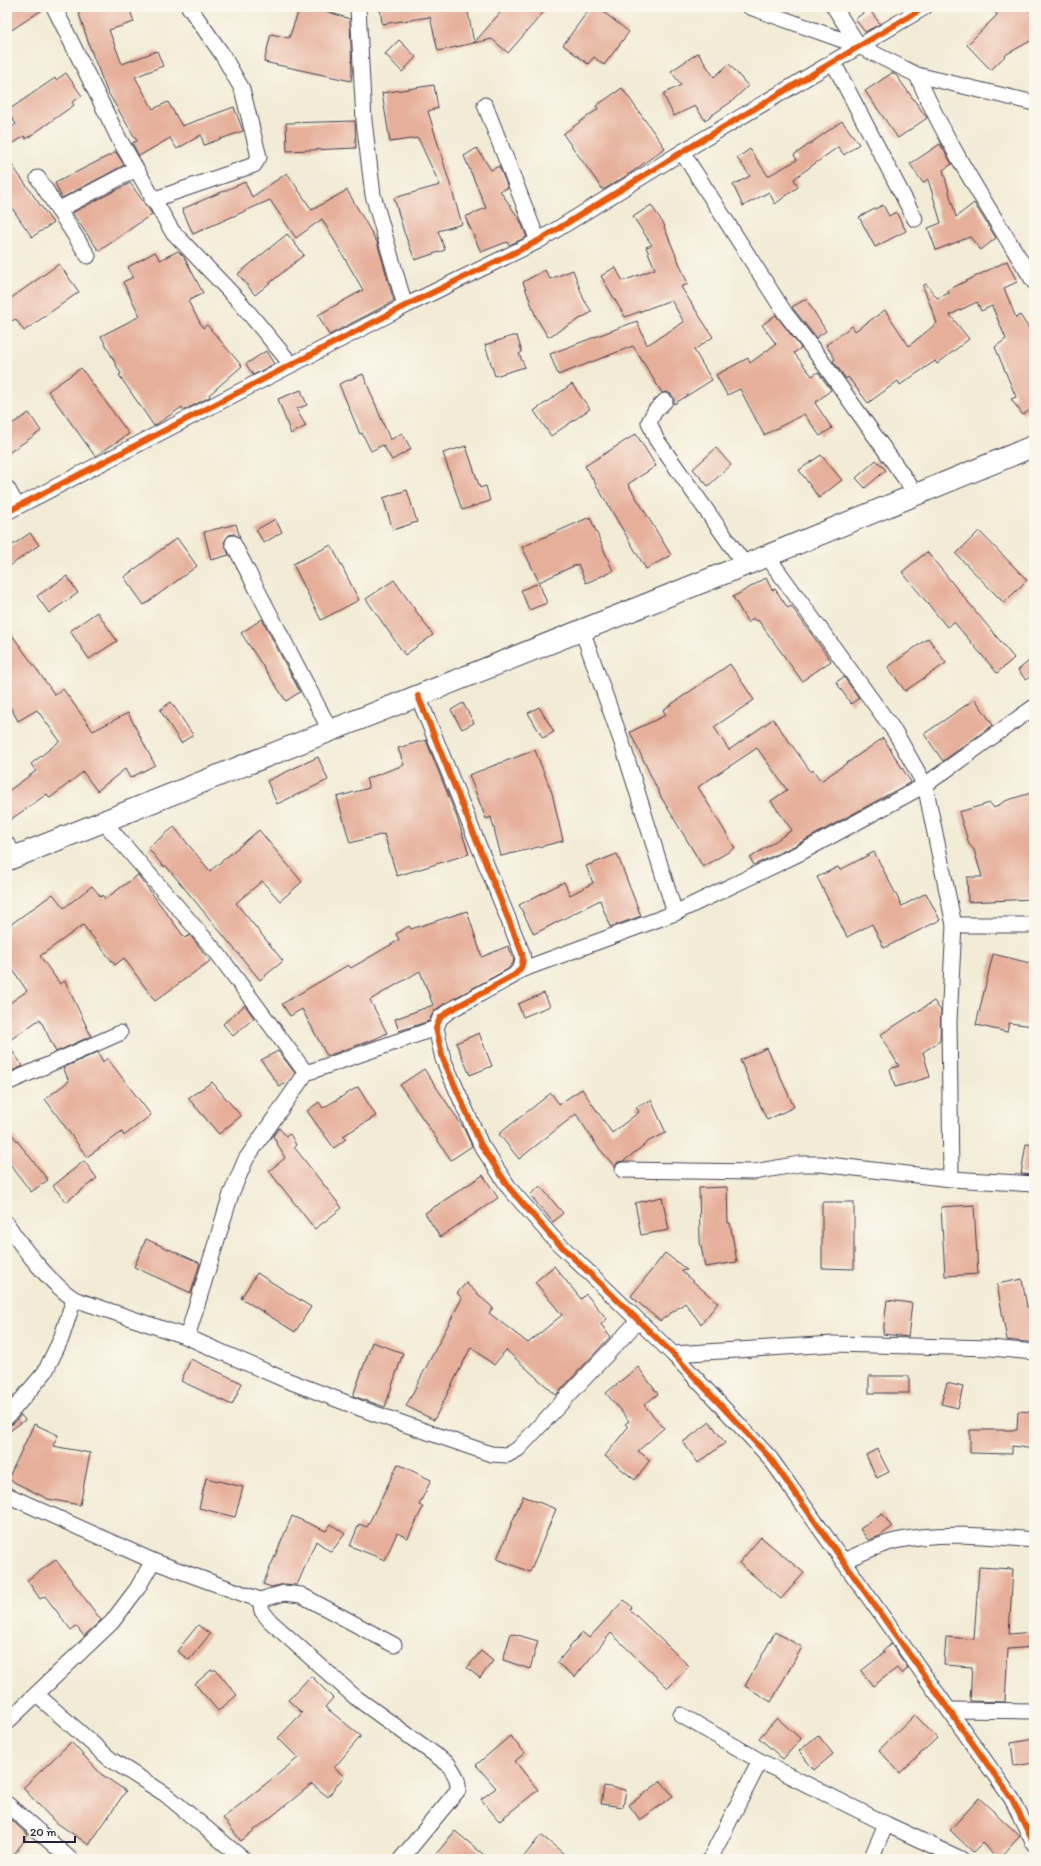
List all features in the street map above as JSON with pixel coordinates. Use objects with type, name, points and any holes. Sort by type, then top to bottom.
[{"type":"main road","points":[[10,853],[103,821],[418,696],[745,565],[1034,446]]},
{"type":"street","points":[[54,7],[152,200],[172,231],[239,301],[291,364]]},
{"type":"street","points":[[152,200],[254,165],[259,157],[242,89],[222,54],[189,7]]},
{"type":"street","points":[[358,7],[364,121],[373,195],[405,306]]},
{"type":"street","points":[[750,7],[859,46],[917,75],[1034,103]]},
{"type":"street","points":[[834,7],[859,46]]},
{"type":"street","points":[[7,488],[12,509],[291,364],[538,241],[682,152],[925,7]]},
{"type":"street","points":[[833,62],[915,219]]},
{"type":"street","points":[[917,75],[936,118],[1034,282]]},
{"type":"street","points":[[485,105],[538,241]]},
{"type":"street","points":[[682,152],[785,313],[819,357],[916,494]]},
{"type":"street","points":[[58,210],[136,169]]},
{"type":"street","points":[[38,178],[88,256]]},
{"type":"street","points":[[665,401],[655,411],[649,422],[656,439],[745,565]]},
{"type":"street","points":[[233,543],[330,730]]},
{"type":"street","points":[[766,556],[895,732],[925,784],[954,924],[949,1021],[951,1179]]},
{"type":"street","points":[[582,630],[622,743],[675,913]]},
{"type":"street","points":[[418,696],[522,953],[523,962],[521,970]]},
{"type":"street","points":[[1030,715],[925,784],[800,853],[675,913],[521,970],[449,1011],[440,1018],[436,1028],[443,1059],[481,1145],[510,1189],[552,1237],[673,1354],[770,1458],[1012,1799],[1034,1844]]},
{"type":"street","points":[[103,821],[218,954],[306,1073]]},
{"type":"street","points":[[954,924],[1034,925]]},
{"type":"street","points":[[187,1337],[231,1194],[246,1159],[306,1073],[436,1028]]},
{"type":"street","points":[[7,1083],[120,1033]]},
{"type":"street","points":[[623,1170],[754,1172],[800,1164],[820,1164],[951,1179],[1034,1184]]},
{"type":"street","points":[[7,1224],[59,1289],[74,1299],[187,1337],[282,1378],[373,1413],[490,1454],[507,1455],[518,1449],[638,1321]]},
{"type":"street","points":[[7,1417],[45,1372],[61,1339],[74,1299]]},
{"type":"street","points":[[673,1354],[833,1344],[991,1348],[1034,1352]]},
{"type":"street","points":[[7,1495],[153,1561],[260,1600],[284,1593],[301,1595],[394,1644]]},
{"type":"street","points":[[843,1561],[894,1541],[925,1536],[998,1536],[1034,1540]]},
{"type":"street","points":[[7,1722],[112,1622],[137,1589],[153,1561]]},
{"type":"street","points":[[260,1600],[262,1611],[275,1626],[355,1697],[448,1764],[459,1782],[458,1790],[401,1859]]},
{"type":"street","points":[[37,1695],[110,1759],[165,1794],[243,1859]]},
{"type":"street","points":[[949,1710],[1034,1711]]},
{"type":"street","points":[[681,1715],[760,1761],[886,1824],[961,1859]]},
{"type":"street","points":[[710,1859],[760,1761]]},
{"type":"street","points":[[7,1804],[70,1859]]},
{"type":"street","points":[[871,1859],[886,1824]]},
{"type":"building","points":[[7,7],[45,7],[45,8],[7,33]]},
{"type":"building","points":[[77,7],[129,7],[134,22],[109,30],[122,64],[157,51],[163,66],[135,77],[153,109],[168,102],[182,126],[234,107],[243,131],[204,145],[201,135],[177,149],[170,138],[139,156],[132,143],[137,141],[107,91],[90,48]]},
{"type":"building","points":[[300,7],[313,7],[350,19],[351,81],[264,62],[271,34],[289,38]]},
{"type":"building","points":[[380,7],[467,7],[474,43],[438,51],[430,17],[382,24]]},
{"type":"building","points":[[505,7],[548,7],[508,53],[492,39],[474,43]]},
{"type":"building","points":[[591,7],[597,7],[629,32],[604,65],[594,57],[588,64],[563,45]]},
{"type":"building","points":[[993,7],[1028,7],[1034,18],[1034,39],[1007,54],[991,70],[967,45],[997,15]]},
{"type":"building","points":[[869,9],[880,24],[865,32],[855,19]]},
{"type":"building","points":[[399,40],[416,57],[402,72],[385,54]]},
{"type":"building","points":[[698,53],[714,77],[729,64],[748,86],[731,102],[705,120],[695,106],[674,116],[663,94],[681,85],[671,71]]},
{"type":"building","points":[[66,73],[82,96],[72,102],[74,105],[26,139],[24,136],[7,148],[7,131],[16,124],[7,111],[55,78],[56,80]]},
{"type":"building","points":[[892,73],[896,75],[927,118],[898,138],[865,91]]},
{"type":"building","points":[[434,85],[438,108],[428,111],[462,224],[438,231],[445,250],[415,260],[404,232],[394,198],[440,185],[418,138],[390,142],[382,93]]},
{"type":"building","points":[[622,88],[665,148],[632,172],[603,190],[563,134],[598,109],[596,106]]},
{"type":"building","points":[[355,121],[356,148],[287,151],[286,123]]},
{"type":"building","points":[[842,121],[859,144],[844,155],[838,147],[794,179],[798,187],[775,204],[769,192],[743,206],[733,185],[750,176],[737,158],[750,149],[768,176],[797,160],[794,155]]},
{"type":"building","points":[[940,144],[952,164],[943,170],[956,217],[974,203],[996,238],[981,250],[970,237],[936,250],[928,228],[941,223],[928,179],[923,183],[910,164]]},
{"type":"building","points":[[477,148],[491,170],[499,166],[508,188],[500,191],[520,220],[527,237],[509,245],[507,242],[481,252],[465,217],[486,208],[464,156]]},
{"type":"building","points":[[116,152],[124,165],[62,198],[55,183]]},
{"type":"building","points":[[7,158],[53,223],[32,237],[7,201]]},
{"type":"building","points":[[287,173],[312,210],[347,190],[377,242],[394,301],[329,335],[318,315],[363,290],[322,219],[296,238],[270,200],[193,234],[182,209],[245,182],[252,197]]},
{"type":"building","points":[[130,183],[152,214],[99,251],[72,213]]},
{"type":"building","points":[[651,205],[665,226],[664,227],[688,284],[681,287],[713,337],[694,350],[712,380],[674,404],[674,398],[667,392],[662,393],[633,346],[558,375],[550,354],[637,321],[647,345],[684,322],[671,300],[625,317],[601,276],[615,267],[623,281],[655,269],[646,247],[652,245],[633,217]]},
{"type":"building","points":[[883,205],[889,216],[896,212],[906,231],[875,247],[859,217]]},
{"type":"building","points":[[287,234],[304,255],[255,295],[238,274]]},
{"type":"building","points":[[178,251],[184,257],[203,293],[188,301],[203,328],[207,325],[242,366],[209,395],[210,397],[184,410],[182,407],[154,426],[119,375],[121,374],[101,336],[140,316],[123,282],[133,277],[128,267],[155,252],[160,260]]},
{"type":"building","points":[[1007,261],[1017,282],[1004,288],[1016,318],[1020,315],[1034,336],[1034,407],[1023,415],[1011,399],[1016,397],[995,347],[1006,339],[992,306],[981,311],[977,302],[950,315],[969,339],[937,364],[935,361],[900,385],[898,381],[868,403],[848,377],[846,379],[833,361],[835,359],[826,345],[852,326],[855,331],[885,310],[909,346],[937,323],[923,286],[926,284],[937,298],[949,293],[948,290]]},
{"type":"building","points":[[59,264],[79,292],[24,331],[16,319],[7,323],[7,301]]},
{"type":"building","points":[[545,270],[550,279],[573,270],[584,300],[592,312],[548,337],[536,317],[523,282]]},
{"type":"building","points":[[806,299],[826,331],[816,338],[792,307]]},
{"type":"building","points":[[776,315],[801,348],[794,353],[812,376],[818,372],[831,390],[815,403],[832,428],[820,436],[804,414],[764,435],[740,389],[727,395],[716,375],[748,358],[750,363],[776,344],[762,325]]},
{"type":"building","points":[[512,336],[517,336],[522,352],[519,354],[525,367],[495,376],[485,345]]},
{"type":"building","points":[[266,351],[274,364],[253,375],[246,364]]},
{"type":"building","points":[[81,368],[129,434],[95,456],[48,391]]},
{"type":"building","points":[[363,374],[390,440],[402,433],[411,449],[392,460],[383,445],[371,451],[362,433],[360,434],[339,384]]},
{"type":"building","points":[[572,384],[590,409],[551,436],[534,411]]},
{"type":"building","points":[[301,390],[307,405],[296,409],[306,426],[291,434],[278,399]]},
{"type":"building","points":[[29,413],[41,431],[7,454],[7,427]]},
{"type":"building","points":[[636,434],[656,466],[628,484],[671,555],[646,569],[585,466]]},
{"type":"building","points":[[466,446],[480,488],[486,486],[490,501],[462,510],[443,453]]},
{"type":"building","points":[[716,448],[731,465],[708,486],[693,469]]},
{"type":"building","points":[[821,455],[842,480],[819,498],[799,470]]},
{"type":"building","points":[[876,460],[886,470],[865,488],[856,478]]},
{"type":"building","points":[[407,490],[417,522],[393,530],[383,498]]},
{"type":"building","points":[[590,517],[613,571],[586,583],[578,564],[539,582],[522,547]]},
{"type":"building","points":[[275,519],[282,532],[264,543],[256,530]]},
{"type":"building","points":[[236,524],[240,538],[234,534],[229,535],[224,542],[229,555],[211,560],[204,532]]},
{"type":"building","points":[[979,531],[1027,580],[1004,603],[956,554]]},
{"type":"building","points":[[30,533],[39,545],[7,568],[7,549]]},
{"type":"building","points":[[177,538],[197,566],[144,605],[124,577]]},
{"type":"building","points":[[331,545],[359,600],[321,620],[293,564]]},
{"type":"building","points":[[927,552],[1014,658],[997,673],[954,622],[947,627],[902,572]]},
{"type":"building","points":[[67,576],[78,593],[49,613],[37,596]]},
{"type":"building","points":[[766,578],[772,590],[775,589],[788,608],[791,606],[831,661],[802,681],[758,620],[755,621],[753,618],[748,623],[733,597]]},
{"type":"building","points":[[394,580],[433,635],[405,655],[366,599]]},
{"type":"building","points":[[539,583],[547,603],[529,610],[521,590]]},
{"type":"building","points":[[97,612],[117,641],[89,659],[70,631]]},
{"type":"building","points":[[262,619],[300,692],[286,701],[241,633]]},
{"type":"building","points":[[7,628],[55,695],[63,689],[93,731],[128,713],[155,765],[130,778],[125,769],[97,791],[83,772],[50,798],[47,794],[7,822],[7,792],[36,771],[31,764],[60,741],[37,710],[18,721],[7,701]]},
{"type":"building","points":[[928,638],[946,663],[905,691],[888,667]]},
{"type":"building","points":[[1034,657],[1034,674],[1026,680],[1018,670]]},
{"type":"building","points":[[730,664],[754,700],[714,727],[729,750],[773,719],[811,772],[813,770],[821,781],[883,738],[911,782],[796,845],[754,865],[750,858],[792,830],[771,801],[787,790],[757,748],[698,787],[735,848],[703,867],[661,797],[630,732],[666,715],[663,710]]},
{"type":"building","points":[[844,677],[859,698],[851,704],[836,682]]},
{"type":"building","points":[[975,699],[993,725],[943,761],[924,734]]},
{"type":"building","points":[[171,702],[193,735],[181,743],[160,710]]},
{"type":"building","points":[[463,703],[474,723],[462,729],[451,710]]},
{"type":"building","points":[[539,707],[554,732],[543,738],[528,713]]},
{"type":"building","points":[[426,740],[456,815],[469,854],[397,876],[384,834],[350,843],[337,797],[369,788],[366,779],[404,765],[398,748]]},
{"type":"building","points":[[535,750],[552,793],[563,841],[501,856],[491,817],[486,819],[469,775]]},
{"type":"building","points":[[318,757],[328,780],[277,804],[267,781]]},
{"type":"building","points":[[1034,792],[1034,899],[968,902],[967,877],[982,877],[974,850],[969,844],[959,812],[990,803],[994,808],[1005,801]]},
{"type":"building","points":[[174,827],[210,871],[259,830],[302,882],[280,901],[262,881],[236,903],[283,961],[260,980],[166,866],[163,866],[148,848]]},
{"type":"building","points":[[874,852],[902,906],[926,893],[940,920],[884,948],[872,924],[847,937],[817,877],[838,867],[840,870]]},
{"type":"building","points":[[617,854],[641,916],[610,927],[600,900],[534,934],[519,905],[564,882],[570,895],[593,883],[586,866]]},
{"type":"building","points":[[138,875],[185,938],[190,935],[210,961],[155,1001],[124,958],[115,965],[83,925],[40,956],[60,984],[65,981],[91,1036],[56,1052],[40,1019],[7,1042],[7,1005],[27,991],[7,961],[7,927],[53,894],[64,908],[92,886],[101,897],[103,895],[105,899]]},
{"type":"building","points":[[467,911],[482,957],[508,946],[514,959],[513,963],[508,969],[444,1004],[434,1011],[429,1021],[399,1031],[395,1019],[433,1005],[420,971],[370,1000],[387,1033],[375,1039],[327,1056],[302,1009],[290,1016],[282,1004],[348,965],[351,968],[399,940],[396,934],[409,926],[411,929]]},
{"type":"building","points":[[993,954],[1034,964],[1034,1026],[1009,1023],[1007,1032],[976,1025]]},
{"type":"building","points":[[544,993],[550,1006],[523,1017],[518,1004]]},
{"type":"building","points":[[934,1001],[941,1011],[940,1041],[923,1052],[930,1077],[895,1087],[890,1069],[899,1066],[880,1035]]},
{"type":"building","points":[[245,1005],[254,1018],[233,1036],[223,1024]]},
{"type":"building","points":[[479,1033],[492,1066],[470,1075],[456,1043]]},
{"type":"building","points":[[7,1044],[23,1066],[7,1073]]},
{"type":"building","points":[[767,1048],[794,1107],[767,1120],[740,1060]]},
{"type":"building","points":[[278,1051],[295,1073],[291,1079],[280,1087],[261,1060]]},
{"type":"building","points":[[98,1052],[103,1062],[107,1058],[151,1115],[124,1136],[122,1132],[87,1157],[45,1099],[69,1081],[63,1068]]},
{"type":"building","points":[[424,1069],[463,1127],[472,1146],[451,1160],[400,1085]]},
{"type":"building","points":[[212,1082],[241,1116],[219,1134],[188,1098]]},
{"type":"building","points":[[358,1087],[376,1116],[343,1136],[346,1139],[334,1148],[307,1111],[319,1102],[323,1108]]},
{"type":"building","points":[[582,1089],[612,1133],[639,1112],[636,1107],[651,1100],[666,1133],[649,1141],[624,1161],[618,1162],[615,1167],[597,1146],[576,1114],[519,1159],[499,1134],[551,1093],[559,1104]]},
{"type":"building","points":[[7,1128],[48,1180],[31,1192],[7,1160]]},
{"type":"building","points":[[279,1128],[286,1136],[290,1134],[296,1145],[294,1147],[342,1208],[315,1229],[269,1171],[285,1158],[273,1136]]},
{"type":"building","points":[[1026,1144],[1034,1145],[1034,1175],[1021,1174]]},
{"type":"building","points":[[84,1161],[97,1178],[66,1202],[53,1186]]},
{"type":"building","points":[[483,1175],[498,1198],[440,1237],[425,1213]]},
{"type":"building","points":[[540,1186],[563,1213],[553,1222],[530,1195]]},
{"type":"building","points":[[727,1187],[728,1223],[730,1223],[737,1262],[705,1267],[700,1241],[699,1188]]},
{"type":"building","points":[[662,1197],[669,1230],[641,1235],[635,1203]]},
{"type":"building","points":[[822,1202],[854,1202],[854,1269],[822,1268]]},
{"type":"building","points":[[974,1205],[978,1274],[945,1276],[941,1207]]},
{"type":"building","points":[[146,1239],[200,1263],[191,1293],[134,1267]]},
{"type":"building","points":[[665,1253],[687,1270],[681,1271],[718,1303],[701,1324],[685,1303],[660,1321],[631,1296]]},
{"type":"building","points":[[554,1266],[581,1299],[586,1294],[607,1319],[601,1324],[610,1337],[556,1395],[506,1350],[494,1365],[471,1347],[434,1420],[406,1406],[462,1298],[457,1293],[466,1283],[493,1308],[489,1313],[528,1343],[562,1315],[535,1282]]},
{"type":"building","points":[[257,1273],[311,1307],[295,1332],[241,1298]]},
{"type":"building","points":[[1022,1279],[1027,1307],[1034,1306],[1034,1341],[1027,1342],[1007,1340],[997,1284]]},
{"type":"building","points":[[887,1300],[912,1303],[908,1337],[883,1334]]},
{"type":"building","points":[[372,1342],[403,1353],[385,1407],[353,1396]]},
{"type":"building","points":[[191,1359],[242,1383],[232,1405],[181,1381]]},
{"type":"building","points":[[638,1367],[658,1394],[644,1405],[664,1428],[638,1451],[650,1460],[635,1480],[605,1456],[628,1427],[625,1424],[629,1421],[606,1393]]},
{"type":"building","points":[[869,1376],[909,1376],[909,1393],[869,1393]]},
{"type":"building","points":[[947,1383],[963,1387],[958,1408],[941,1404]]},
{"type":"building","points":[[1018,1411],[1034,1412],[1034,1449],[1012,1446],[1012,1454],[970,1453],[970,1430],[1017,1430]]},
{"type":"building","points":[[21,1415],[25,1420],[7,1433],[7,1426],[14,1423]]},
{"type":"building","points":[[710,1422],[725,1443],[698,1463],[683,1442]]},
{"type":"building","points":[[34,1424],[58,1435],[53,1446],[90,1453],[80,1505],[48,1499],[8,1479]]},
{"type":"building","points":[[877,1449],[889,1472],[877,1478],[866,1455]]},
{"type":"building","points":[[398,1464],[431,1480],[419,1505],[423,1507],[408,1538],[397,1533],[385,1560],[350,1546],[359,1524],[367,1527]]},
{"type":"building","points":[[206,1478],[243,1487],[235,1517],[199,1508]]},
{"type":"building","points":[[523,1496],[556,1509],[530,1572],[497,1559]]},
{"type":"building","points":[[882,1513],[892,1527],[880,1536],[868,1540],[860,1529]]},
{"type":"building","points":[[292,1516],[326,1531],[331,1524],[345,1534],[331,1552],[316,1541],[297,1585],[285,1584],[271,1587],[263,1584]]},
{"type":"building","points":[[761,1537],[804,1573],[781,1599],[739,1563]]},
{"type":"building","points":[[56,1560],[101,1620],[84,1636],[76,1626],[71,1630],[45,1596],[40,1599],[27,1580]]},
{"type":"building","points":[[979,1567],[1013,1569],[1009,1634],[1034,1632],[1034,1647],[1008,1649],[1005,1702],[970,1701],[972,1667],[944,1665],[946,1637],[974,1639]]},
{"type":"building","points":[[624,1600],[632,1607],[630,1610],[689,1666],[668,1688],[611,1633],[575,1677],[557,1663],[582,1632],[589,1638]]},
{"type":"building","points":[[198,1625],[210,1634],[189,1660],[177,1651]]},
{"type":"building","points":[[775,1632],[802,1647],[771,1702],[745,1686]]},
{"type":"building","points":[[511,1633],[538,1641],[530,1669],[503,1660]]},
{"type":"building","points":[[891,1644],[908,1668],[902,1674],[897,1668],[873,1686],[861,1671],[884,1653],[883,1651]]},
{"type":"building","points":[[481,1651],[493,1661],[480,1678],[467,1668]]},
{"type":"building","points":[[211,1670],[216,1670],[237,1695],[218,1711],[195,1684]]},
{"type":"building","points":[[311,1676],[333,1698],[325,1707],[361,1736],[334,1768],[344,1776],[328,1797],[312,1784],[241,1841],[223,1818],[298,1758],[278,1738],[302,1713],[288,1700]]},
{"type":"building","points":[[915,1715],[937,1738],[900,1773],[879,1750]]},
{"type":"building","points":[[777,1718],[801,1739],[783,1759],[759,1738]]},
{"type":"building","points":[[818,1735],[833,1754],[814,1770],[799,1751]]},
{"type":"building","points":[[510,1736],[525,1753],[515,1761],[538,1790],[499,1821],[481,1799],[496,1788],[476,1765]]},
{"type":"building","points":[[1034,1739],[1034,1763],[1014,1766],[1011,1743]]},
{"type":"building","points":[[71,1742],[101,1774],[126,1791],[89,1845],[54,1821],[23,1788]]},
{"type":"building","points":[[661,1781],[673,1796],[640,1820],[629,1805]]},
{"type":"building","points":[[604,1786],[626,1790],[623,1807],[601,1804]]},
{"type":"building","points":[[979,1798],[1020,1836],[999,1859],[982,1843],[973,1852],[950,1830]]},
{"type":"building","points":[[7,1816],[28,1835],[11,1859],[7,1859]]},
{"type":"building","points":[[455,1831],[489,1859],[432,1859]]},
{"type":"building","points":[[541,1835],[570,1859],[522,1859]]},
{"type":"cycle path","points":[[7,512],[405,306],[538,241],[682,152],[925,7]]},
{"type":"cycle path","points":[[418,696],[523,957],[522,966],[513,976],[449,1011],[440,1018],[436,1028],[443,1059],[481,1145],[510,1189],[552,1237],[673,1354],[770,1458],[1012,1799],[1034,1844]]}]
